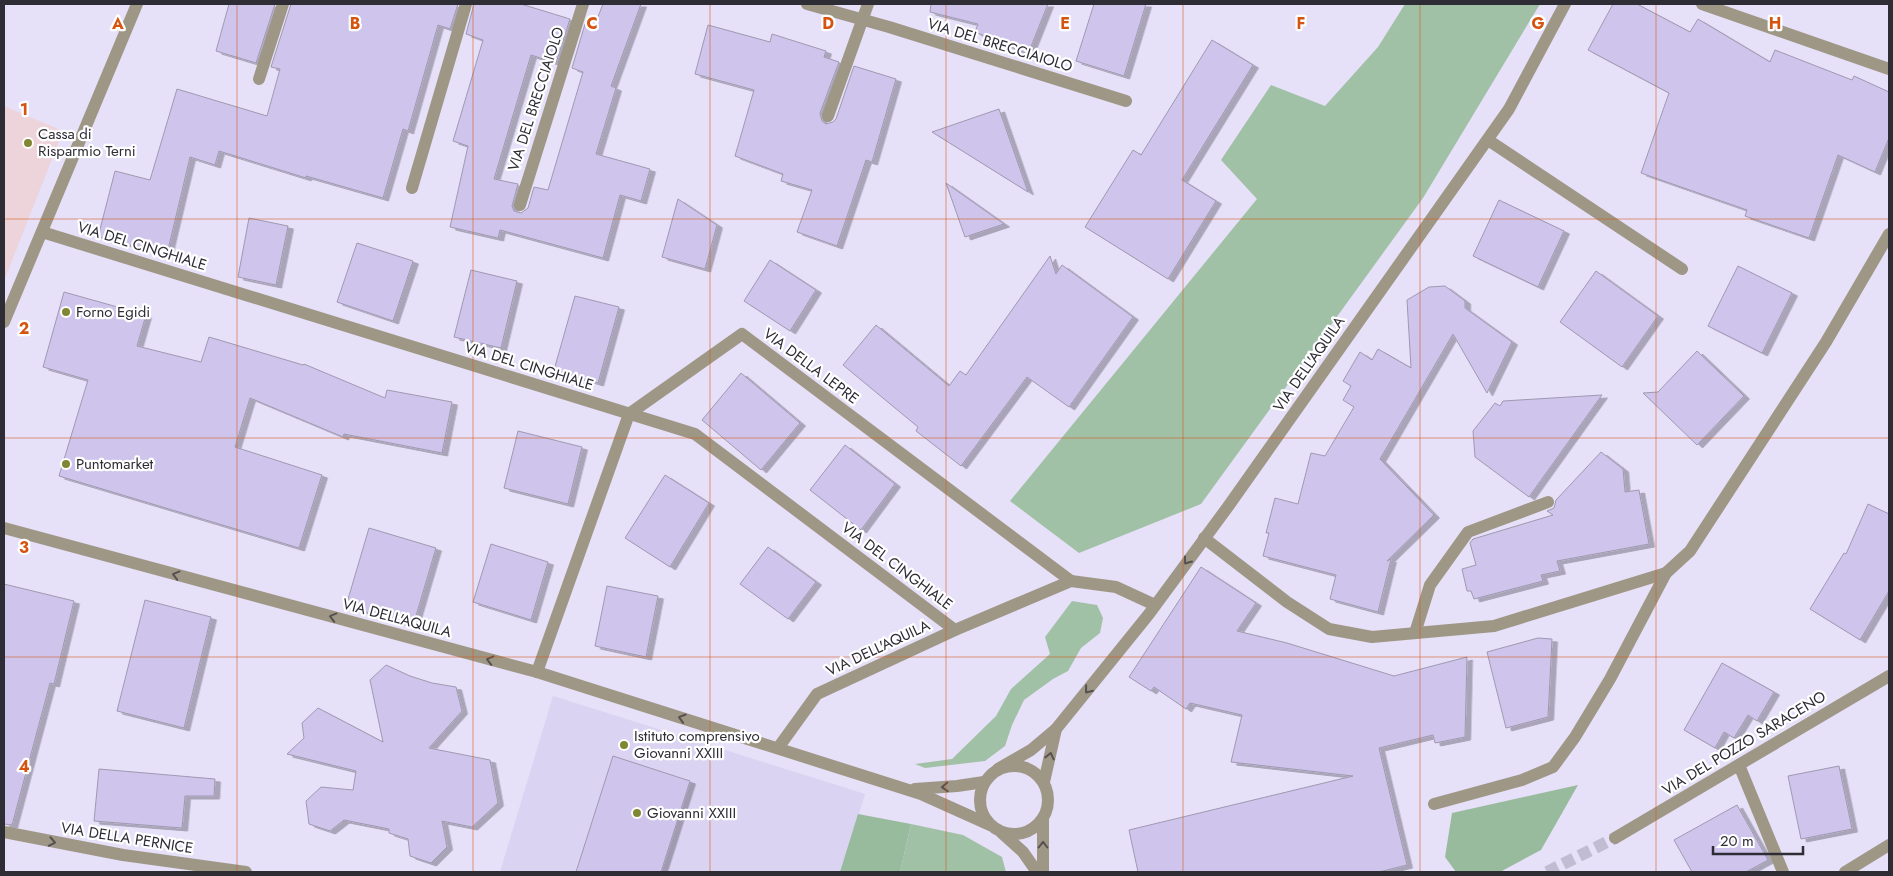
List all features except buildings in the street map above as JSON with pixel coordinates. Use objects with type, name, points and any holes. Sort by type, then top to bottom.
[{"type":"street","points":[[4,322],[137,4]]},
{"type":"street","points":[[259,79],[283,4]]},
{"type":"street","points":[[412,188],[466,4]]},
{"type":"street","name":"VIA DEL BRECCIAIOLO","points":[[520,205],[584,4]]},
{"type":"street","name":"VIA DEL BRECCIAIOLO","points":[[807,4],[1126,101]]},
{"type":"street","points":[[828,116],[868,4]]},
{"type":"street","name":"VIA DELL'AQUILA","points":[[1043,818],[1037,826],[1019,834],[995,828],[983,816],[980,804],[980,793],[984,782],[990,774],[1031,750],[1056,729],[1155,605],[1227,508],[1488,140],[1509,109],[1565,4]]},
{"type":"street","points":[[1702,4],[1889,69]]},
{"type":"street","points":[[1488,140],[1682,269]]},
{"type":"street","name":"VIA DEL CINGHIALE","points":[[42,232],[695,434],[955,630]]},
{"type":"street","points":[[1434,804],[1522,780],[1553,767],[1575,737],[1610,679],[1666,572],[1690,551],[1826,342],[1889,234]]},
{"type":"street","name":"VIA DELLA LEPRE","points":[[629,414],[742,334],[1071,581]]},
{"type":"street","points":[[537,672],[629,414]]},
{"type":"street","points":[[1415,633],[1430,585],[1468,532],[1548,502]]},
{"type":"street","name":"VIA DELL'AQUILA","points":[[4,528],[537,672],[906,789],[995,828],[1010,838],[1036,872]]},
{"type":"street","points":[[1204,538],[1287,602],[1329,629],[1372,637],[1494,626],[1666,572]]},
{"type":"street","points":[[1071,581],[1116,588],[1155,605]]},
{"type":"street","name":"VIA DELL'AQUILA","points":[[778,748],[817,694],[955,630],[1071,581]]},
{"type":"street","name":"VIA DEL POZZO SARACENO","points":[[1614,838],[1889,676]]},
{"type":"street","points":[[1044,782],[1056,729]]},
{"type":"street","points":[[998,769],[1013,765],[1029,768],[1044,782],[1048,791],[1047,809],[1043,818],[1043,872]]},
{"type":"street","points":[[1739,765],[1770,836],[1783,872]]},
{"type":"street","points":[[906,789],[957,786],[984,782]]},
{"type":"street","name":"VIA DELLA PERNICE","points":[[4,832],[123,856],[246,872]]},
{"type":"street","points":[[1845,872],[1889,845]]},
{"type":"shaded area","points":[[4,106],[63,131],[4,281]]},
{"type":"shaded area","name":"Istituto comprensivo Giovanni XXIII","points":[[553,696],[865,794],[841,872],[500,872]]},
{"type":"green space","points":[[1405,4],[1540,4],[1423,198],[1201,504],[1079,553],[1010,501],[1257,199],[1221,160],[1271,85],[1325,106],[1378,47]]},
{"type":"green space","points":[[1072,601],[1097,605],[1103,618],[1100,633],[1081,648],[1068,671],[1053,679],[1024,700],[1012,725],[1005,746],[985,761],[925,768],[915,764],[952,759],[996,716],[1011,689],[1050,654],[1045,637]]},
{"type":"green space","points":[[1578,785],[1541,850],[1500,872],[1456,872],[1445,857],[1452,813]]},
{"type":"green space","points":[[858,814],[911,824],[900,872],[840,872]]},
{"type":"green space","points":[[911,824],[963,835],[1002,857],[1006,872],[900,872]]},
{"type":"tunnel","points":[[1547,872],[1615,838]]},
{"type":"place","name":"Cassa di Risparmio Terni","points":[[28,143]]},
{"type":"place","name":"Forno Egidi","points":[[66,312]]},
{"type":"place","name":"Puntomarket","points":[[66,464]]},
{"type":"place","name":"Istituto comprensivo Giovanni XXIII","points":[[624,745]]},
{"type":"place","name":"Giovanni XXIII","points":[[637,813]]}]
